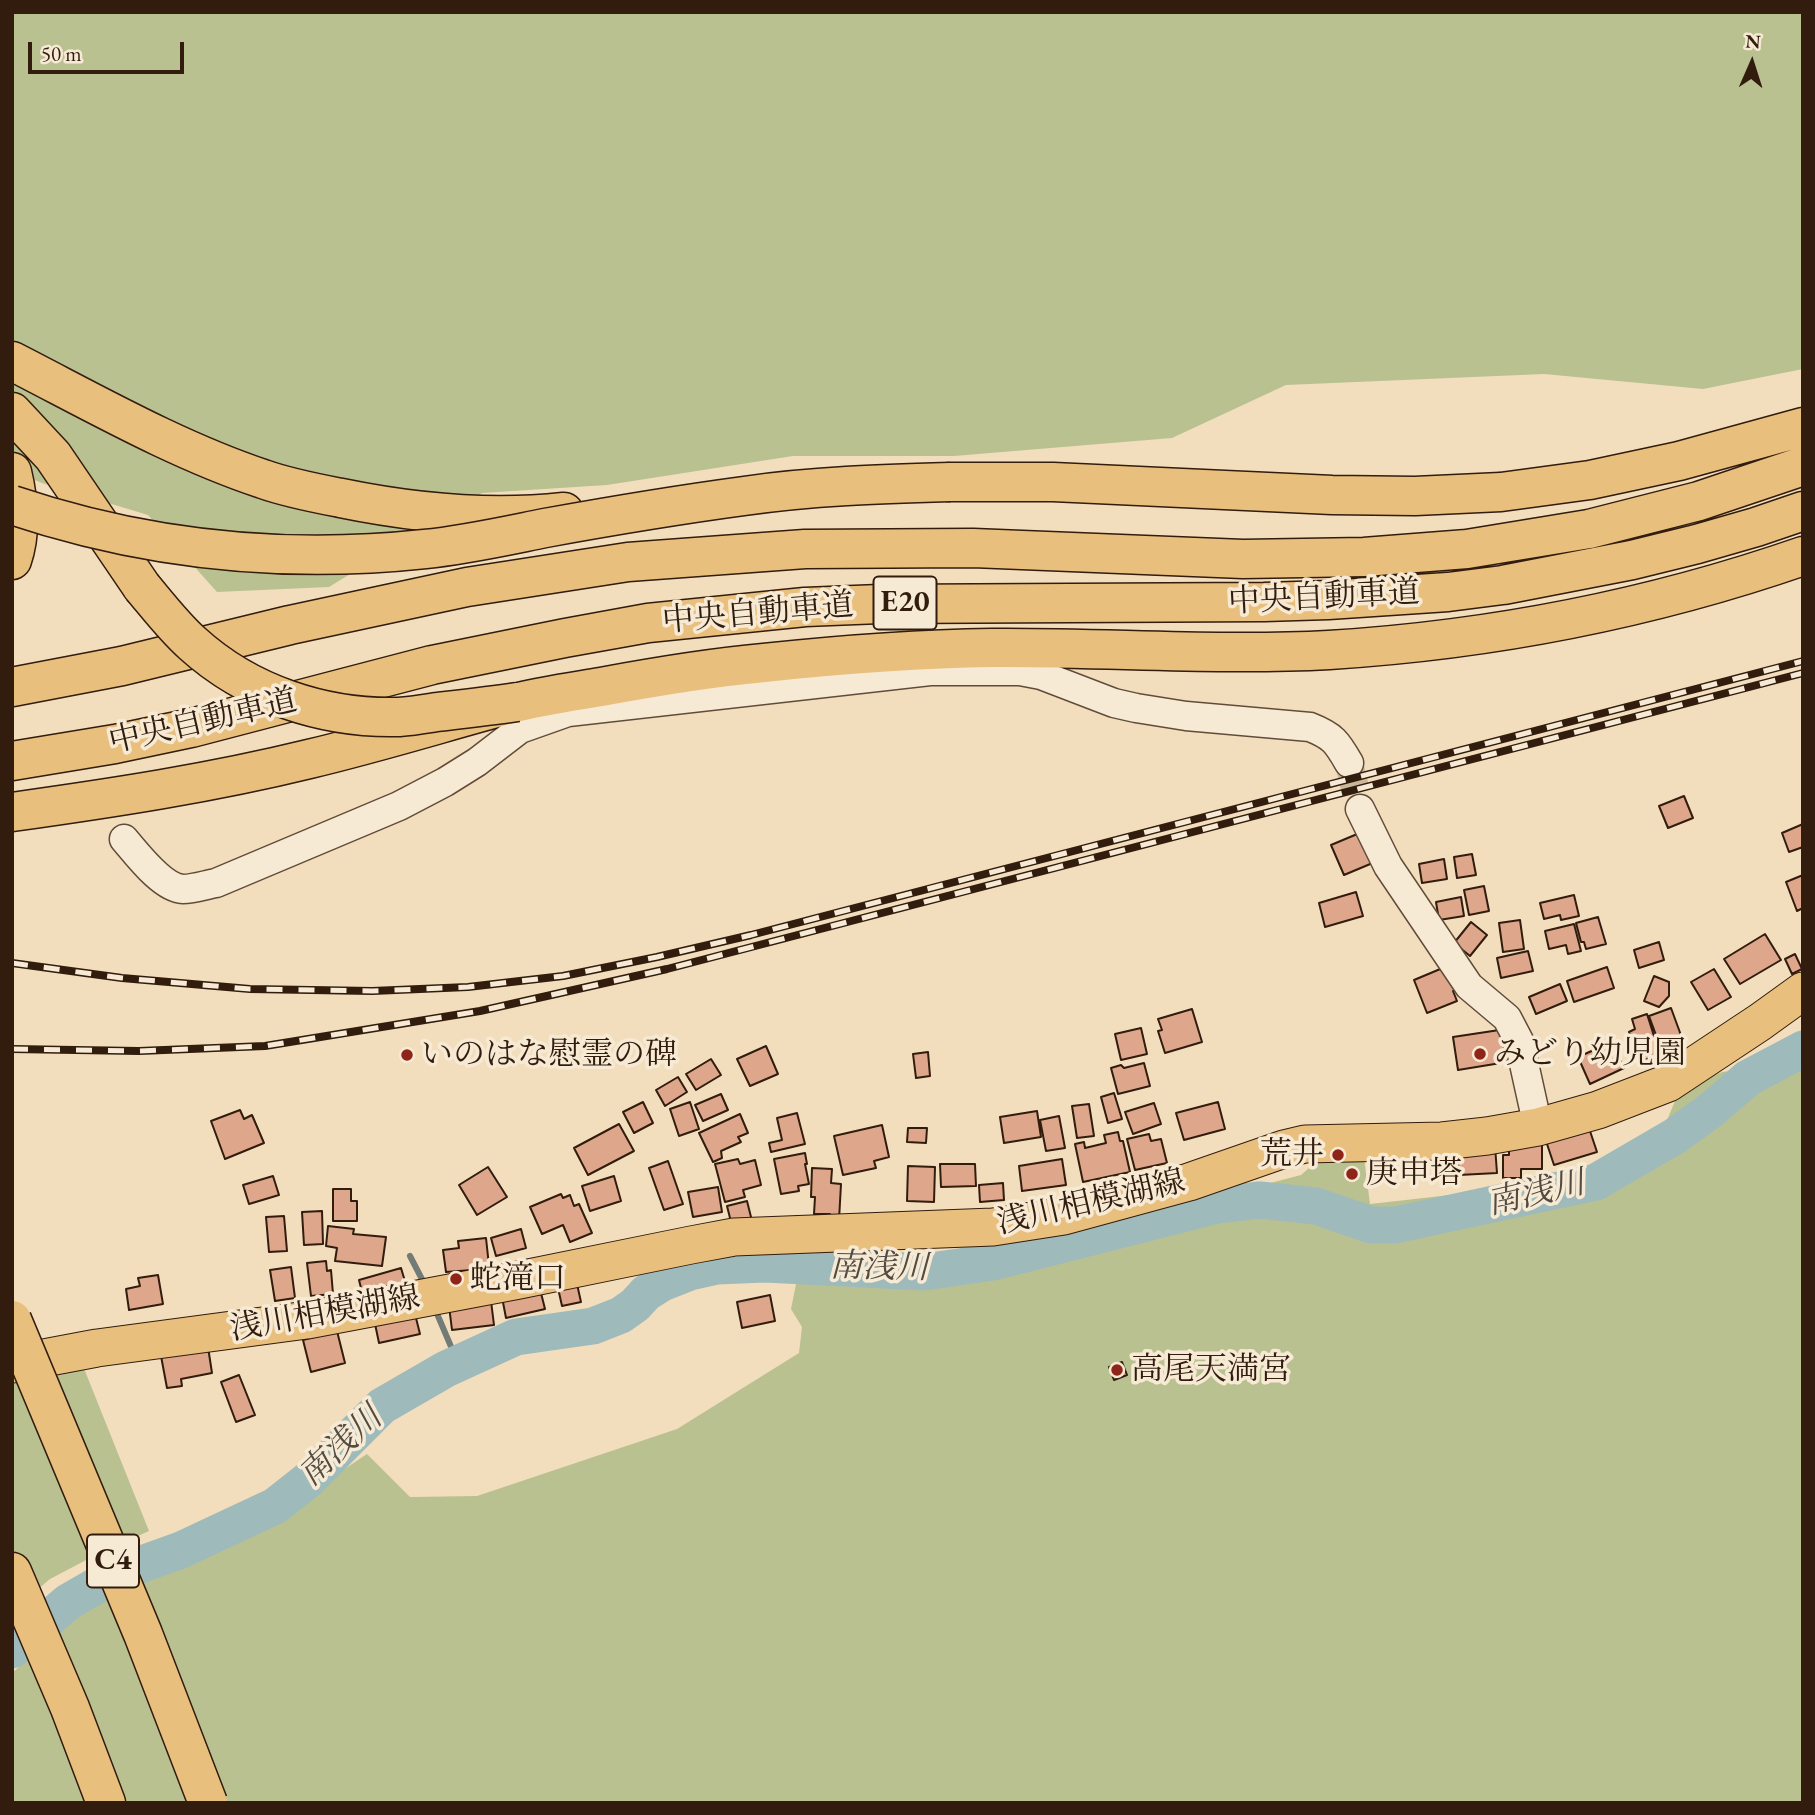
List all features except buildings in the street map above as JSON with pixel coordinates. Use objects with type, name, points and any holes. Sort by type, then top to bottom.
[{"type":"highway","points":[[12,361],[168,440],[264,480],[370,504],[439,513],[494,516],[544,514],[759,489],[950,482],[1053,482],[1332,495],[1415,496],[1501,492],[1590,480],[1679,461],[1803,426]]},
{"type":"highway","points":[[12,412],[53,456],[142,587],[191,642],[230,673],[261,690],[326,711],[366,716],[400,717],[517,702],[721,668],[891,652],[989,648],[1296,651],[1394,645],[1510,630],[1645,602],[1803,556]]},
{"type":"highway","name":"中央自動車道","points":[[12,687],[122,666],[290,625],[467,587],[628,562],[805,549],[973,548],[1243,559],[1364,557],[1467,549],[1589,529],[1699,501],[1803,467]]},
{"type":"highway","points":[[12,471],[18,501],[19,534],[12,560]]},
{"type":"highway","points":[[12,505],[58,520],[140,539],[212,550],[298,556],[426,549],[601,518],[745,496],[838,486]]},
{"type":"highway","name":"中央自動車道","points":[[12,761],[191,728],[432,665],[648,623],[805,607],[880,604],[1264,602],[1448,592],[1503,585],[1632,560],[1720,538],[1803,511]]},
{"type":"highway","points":[[12,813],[254,772],[358,747],[517,702]]},
{"type":"highway","name":"C4","points":[[12,1321],[143,1634],[208,1803]]},
{"type":"highway","points":[[12,1572],[70,1708],[106,1803]]},
{"type":"main road","name":"浅川相模湖線","points":[[12,1364],[96,1348],[307,1320],[734,1237],[993,1227],[1064,1216],[1189,1182],[1305,1144],[1442,1141],[1538,1127],[1598,1110],[1668,1083],[1803,990]]},
{"type":"street","points":[[124,839],[143,862],[174,887],[183,889],[216,883],[398,806],[477,762],[520,729],[568,712],[930,671],[1020,671],[1041,675],[1114,703],[1136,708],[1186,716],[1310,727],[1326,733],[1339,745],[1349,762]]},
{"type":"street","points":[[1360,809],[1388,866],[1469,986],[1507,1018],[1519,1041],[1538,1127]]},
{"type":"green space","points":[[12,12],[1803,12],[1803,369],[1703,389],[1544,374],[1286,385],[1172,438],[954,456],[793,456],[607,485],[482,493],[329,587],[217,592],[148,515],[42,483],[12,471]]},
{"type":"green space","points":[[1803,1060],[1803,1803],[12,1803],[12,1673],[103,1593],[223,1550],[367,1454],[410,1497],[477,1496],[677,1429],[799,1353],[802,1327],[791,1309],[797,1279],[885,1284],[1301,1175],[1317,1161],[1364,1158],[1370,1204],[1539,1185],[1600,1166],[1660,1137],[1680,1089],[1722,1072],[1792,1064]]},
{"type":"green space","points":[[83,1366],[149,1531],[50,1579],[12,1611],[12,1384]]},
{"type":"waterway","name":"南浅川","points":[[12,1650],[68,1602],[120,1572],[181,1550],[275,1506],[308,1480],[382,1406],[446,1369],[516,1337],[593,1326],[621,1315],[662,1283],[690,1272],[717,1266],[765,1264],[924,1272],[993,1262],[1217,1205],[1260,1200],[1316,1206],[1371,1225],[1395,1225],[1596,1182],[1675,1136],[1748,1078],[1803,1049]]},
{"type":"waterway","points":[[410,1256],[425,1285]]},
{"type":"waterway","points":[[435,1309],[458,1363]]},
{"type":"tunnel","points":[[1349,763],[1360,809]]},
{"type":"railway","points":[[12,963],[122,978],[250,989],[372,991],[468,987],[563,976],[751,935],[1803,661]]},
{"type":"railway","points":[[12,1049],[139,1051],[265,1046],[480,1011],[667,969],[1803,673]]},
{"type":"place","name":"みどり幼児園","points":[[1480,1054]]},
{"type":"place","name":"いのはな慰霊の碑","points":[[407,1055]]},
{"type":"place","name":"荒井","points":[[1338,1155]]},
{"type":"place","name":"庚申塔","points":[[1352,1174]]},
{"type":"place","name":"蛇滝口","points":[[456,1279]]},
{"type":"place","name":"高尾天満宮","points":[[1117,1370]]}]
